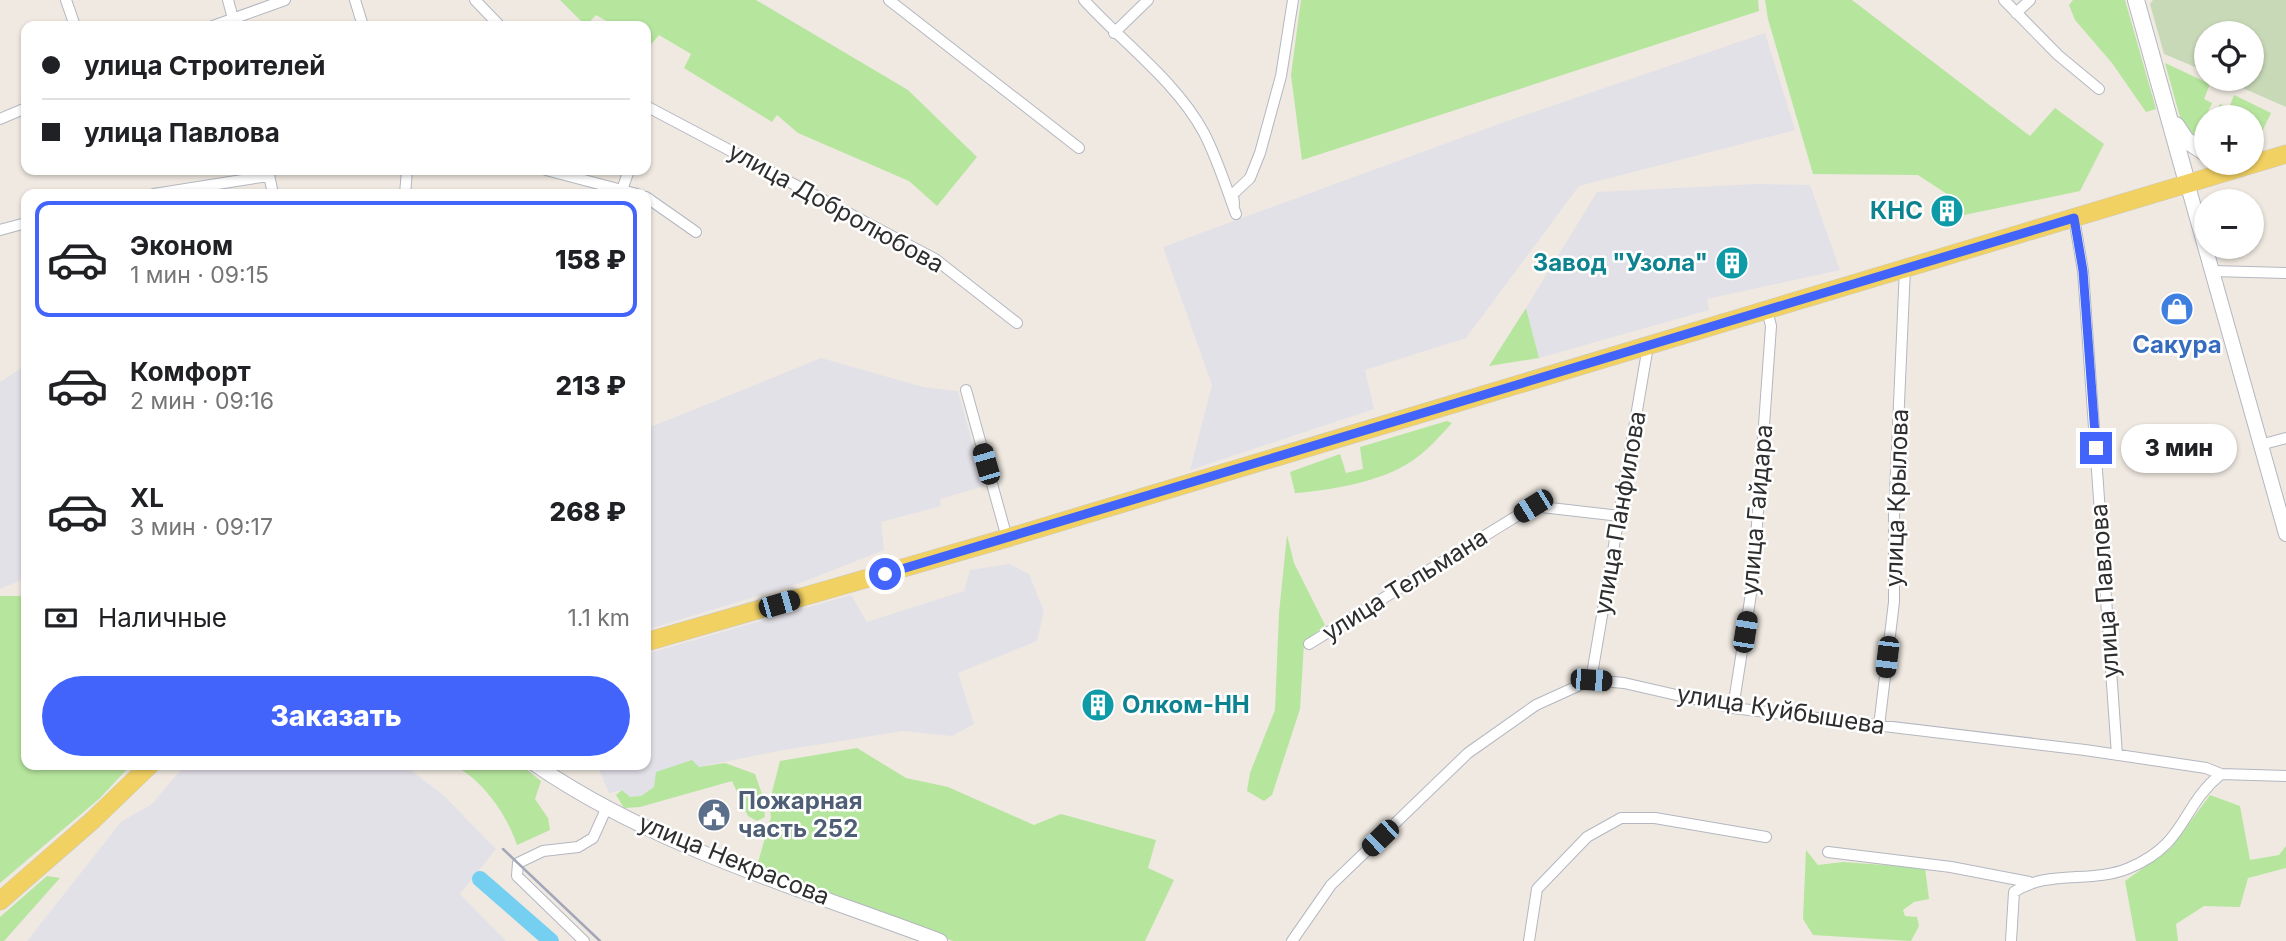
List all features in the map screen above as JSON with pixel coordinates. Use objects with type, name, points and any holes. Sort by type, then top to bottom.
[{"type":"main road","points":[[2136,0],[2188,186]]},
{"type":"main road","points":[[2167,112],[2186,140],[2194,145]]},
{"type":"main road","points":[[2264,159],[2286,154]]},
{"type":"main road","points":[[651,641],[1007,538],[2218,175]]},
{"type":"main road","points":[[0,901],[93,820],[145,770]]},
{"type":"street","points":[[66,0],[73,21]]},
{"type":"street","points":[[228,0],[234,21]]},
{"type":"street","points":[[236,21],[285,0]]},
{"type":"street","points":[[355,0],[361,21]]},
{"type":"street","points":[[475,0],[495,21]]},
{"type":"street","points":[[889,0],[1079,148]]},
{"type":"street","points":[[1084,0],[1114,33],[1151,66],[1189,110],[1207,141],[1236,214],[1233,194],[1250,178],[1281,76],[1293,0]]},
{"type":"street","points":[[1114,33],[1148,0]]},
{"type":"street","points":[[2004,0],[2099,89]]},
{"type":"street","points":[[2016,13],[2029,0]]},
{"type":"street","points":[[0,119],[21,110]]},
{"type":"street","name":"улица Добролюбова","points":[[651,112],[935,259],[1017,323]]},
{"type":"street","points":[[196,189],[259,175]]},
{"type":"street","points":[[565,175],[618,189]]},
{"type":"street","points":[[2188,186],[2286,534]]},
{"type":"street","points":[[651,200],[696,232]]},
{"type":"street","name":"улица Павлова","points":[[2074,218],[2083,271],[2117,755]]},
{"type":"street","points":[[0,230],[21,224]]},
{"type":"street","name":"улица Крылова","points":[[1879,726],[1894,602],[1894,516],[1905,268]]},
{"type":"street","points":[[2212,271],[2286,273]]},
{"type":"street","name":"улица Гайдара","points":[[1733,708],[1753,581],[1771,326],[1767,310]]},
{"type":"street","name":"улица Панфилова","points":[[1591,680],[1647,346]]},
{"type":"street","points":[[966,390],[1007,538]]},
{"type":"street","points":[[2260,445],[2286,438]]},
{"type":"street","name":"улица Тельмана","points":[[1309,644],[1533,506],[1620,516]]},
{"type":"street","name":"улица Куйбышева","points":[[1293,941],[1331,885],[1468,753],[1536,705],[1591,680],[1625,683],[1733,708],[2117,755],[2206,768],[2221,774],[2286,776]]},
{"type":"street","name":"улица Некрасова","points":[[543,770],[575,792],[664,836],[940,941]]},
{"type":"street","points":[[1828,852],[1951,867],[2029,882],[2126,870],[2161,853],[2182,827],[2206,786],[2221,774]]},
{"type":"street","points":[[584,941],[517,876],[518,863],[543,851],[578,847],[593,838],[607,807]]},
{"type":"street","points":[[1529,941],[1537,889],[1587,837],[1621,818],[1655,818],[1766,837]]},
{"type":"street","points":[[2011,941],[2014,892],[2029,882]]},
{"type":"shaded area","points":[[1765,33],[1795,130],[1579,186],[1466,338],[1365,370],[1374,409],[1190,470],[1212,385],[1163,247],[1499,124]]},
{"type":"shaded area","name":"Завод \"Узола\"","points":[[1757,184],[1810,185],[1840,270],[1707,299],[1709,310],[1539,358],[1526,308],[1597,192]]},
{"type":"shaded area","points":[[821,358],[923,387],[958,391],[984,486],[940,499],[941,506],[881,522],[884,550],[800,583],[651,628],[651,427]]},
{"type":"shaded area","points":[[21,368],[21,580],[0,589],[0,382]]},
{"type":"shaded area","points":[[1009,564],[1029,574],[1044,611],[1037,641],[958,673],[974,724],[952,736],[903,731],[778,751],[699,767],[641,796],[630,797],[622,790],[609,793],[599,770],[651,770],[651,653],[851,595],[867,622],[964,591],[970,570]]},
{"type":"shaded area","points":[[181,770],[410,770],[443,795],[496,849],[460,894],[506,941],[27,941],[121,822],[152,804]]},
{"type":"green space","points":[[560,0],[756,0],[908,90],[977,157],[937,206],[909,181],[798,133],[777,115],[772,122],[684,68],[691,54],[659,35],[651,45],[651,21],[606,21],[596,15],[591,21],[581,21]]},
{"type":"green space","points":[[1301,0],[1758,0],[1759,11],[1302,160],[1291,75]]},
{"type":"green space","points":[[1765,0],[1852,0],[2030,136],[2055,108],[2104,144],[2080,191],[1964,215],[1950,196],[1918,175],[1813,174],[1768,19]]},
{"type":"green space","points":[[2073,0],[2125,0],[2156,109],[2146,112],[2112,63],[2075,20],[2069,5]]},
{"type":"green space","points":[[2153,0],[2286,0],[2286,107],[2249,91],[2264,91],[2264,21],[2194,21],[2194,67],[2164,54],[2150,4]]},
{"type":"green space","points":[[2165,63],[2194,77],[2194,91],[2207,91],[2204,99],[2212,103],[2194,105],[2194,136],[2182,124]]},
{"type":"green space","points":[[2234,95],[2255,105],[2230,105]]},
{"type":"green space","points":[[2264,110],[2271,113],[2264,127]]},
{"type":"green space","points":[[1526,308],[1539,358],[1489,366]]},
{"type":"green space","points":[[1447,421],[1452,423],[1433,443],[1418,457],[1400,468],[1356,484],[1295,493],[1290,472],[1340,454],[1346,473],[1363,469],[1360,447]]},
{"type":"green space","points":[[1287,535],[1294,563],[1325,625],[1304,643],[1300,709],[1272,795],[1264,801],[1247,791],[1250,773],[1275,710],[1279,613]]},
{"type":"green space","points":[[0,596],[21,596],[21,770],[126,770],[100,798],[0,883]]},
{"type":"green space","points":[[857,748],[906,778],[948,787],[1034,825],[1061,814],[1156,840],[1148,868],[1174,880],[1145,941],[953,941],[757,866],[771,817],[769,804],[780,761]]},
{"type":"green space","points":[[692,760],[699,767],[725,763],[755,774],[763,797],[765,817],[757,821],[748,816],[732,781],[640,807],[624,808],[616,795],[622,790],[630,797],[641,796],[654,787],[656,772]]},
{"type":"green space","points":[[462,770],[527,770],[541,781],[535,799],[548,818],[550,830],[517,845],[507,821],[493,799]]},
{"type":"green space","points":[[2210,795],[2240,806],[2250,860],[2279,855],[2286,846],[2286,868],[2248,878],[2240,907],[2204,906],[2176,924],[2178,941],[2136,941],[2125,881],[2171,848]]},
{"type":"green space","points":[[1806,850],[1818,865],[1843,862],[1925,868],[1929,899],[1914,902],[1903,910],[1905,916],[1917,917],[1919,926],[1911,941],[1813,935],[1803,919]]},
{"type":"green space","points":[[47,876],[60,878],[4,941],[0,941],[0,917]]},
{"type":"waterway","points":[[480,879],[551,941]]},
{"type":"railway","points":[[503,849],[600,941]]},
{"type":"place","name":"КНС","points":[[1947,211]]},
{"type":"place","name":"Завод \"Узола\"","points":[[1732,263]]},
{"type":"place","name":"Сакура","points":[[2177,309]]},
{"type":"place","name":"Олком-НН","points":[[1098,705]]},
{"type":"place","name":"Пожарная часть 252","points":[[714,815]]},
{"type":"route","points":[[885,574],[2074,218],[2083,271],[2096,448]]}]
